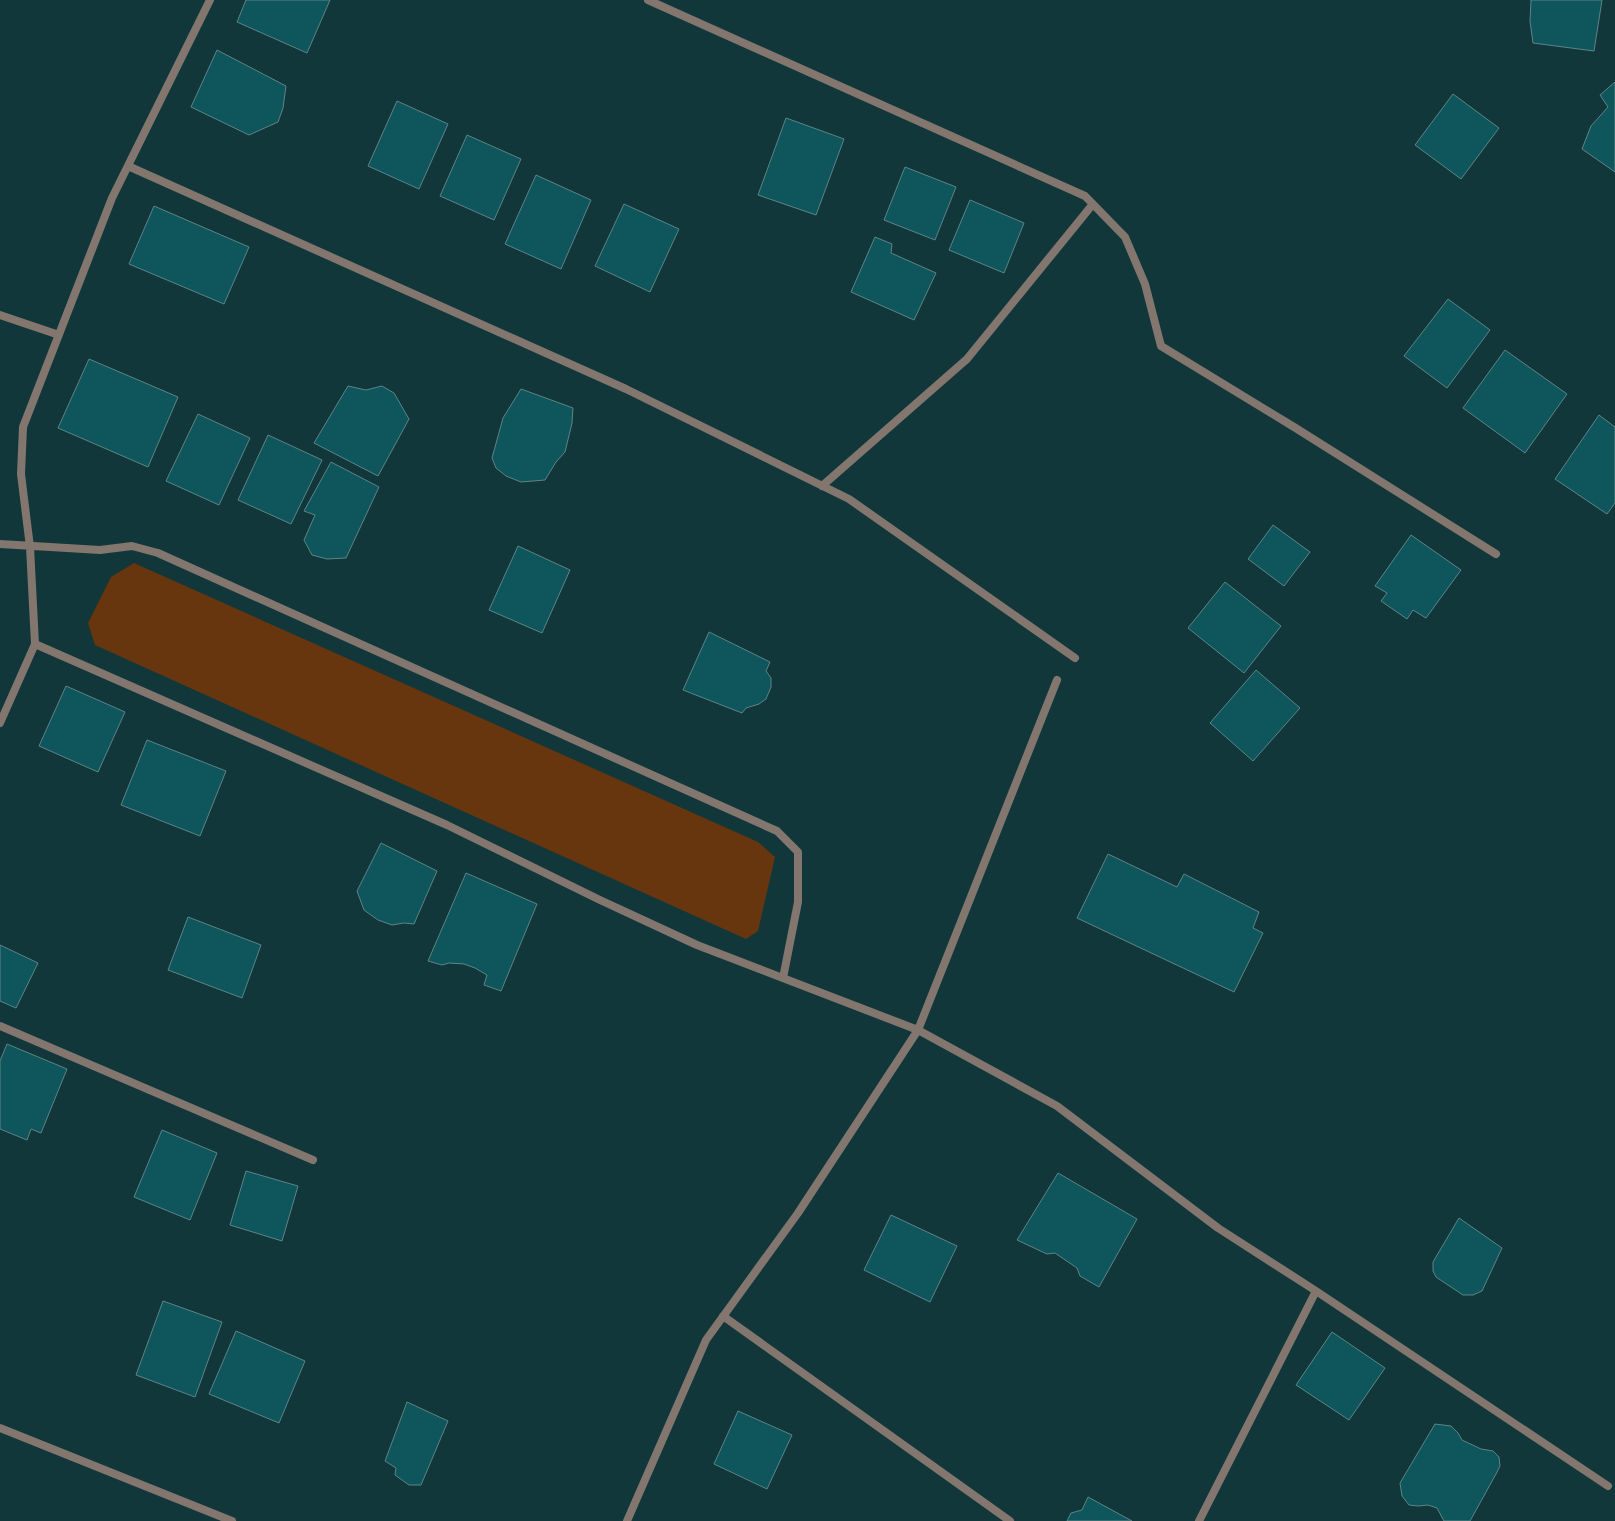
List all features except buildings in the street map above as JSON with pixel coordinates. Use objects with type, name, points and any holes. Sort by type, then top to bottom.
[{"type":"street","points":[[0,723],[36,644],[30,547],[21,474],[23,427],[112,198],[210,0]]},
{"type":"street","points":[[648,0],[1085,196],[1124,237],[1145,284],[1161,346],[1294,427],[1496,554]]},
{"type":"street","points":[[128,166],[626,389],[848,499],[1076,658]]},
{"type":"street","points":[[822,486],[967,359],[1093,204]]},
{"type":"street","points":[[0,315],[59,336]]},
{"type":"street","points":[[0,544],[100,550],[132,546],[158,553],[777,831],[798,852],[798,902],[783,978]]},
{"type":"street","points":[[36,644],[447,825],[600,900],[697,945],[918,1030],[1057,1106],[1218,1228],[1316,1291],[1608,1486]]},
{"type":"street","points":[[627,1521],[706,1340],[798,1213],[918,1030],[1057,680]]},
{"type":"street","points":[[0,1026],[314,1160]]},
{"type":"street","points":[[1199,1521],[1316,1291]]},
{"type":"street","points":[[723,1316],[1010,1521]]},
{"type":"street","points":[[0,1428],[232,1521]]},
{"type":"shaded area","points":[[134,563],[758,842],[775,857],[758,931],[746,939],[95,645],[88,623],[111,577]]}]
